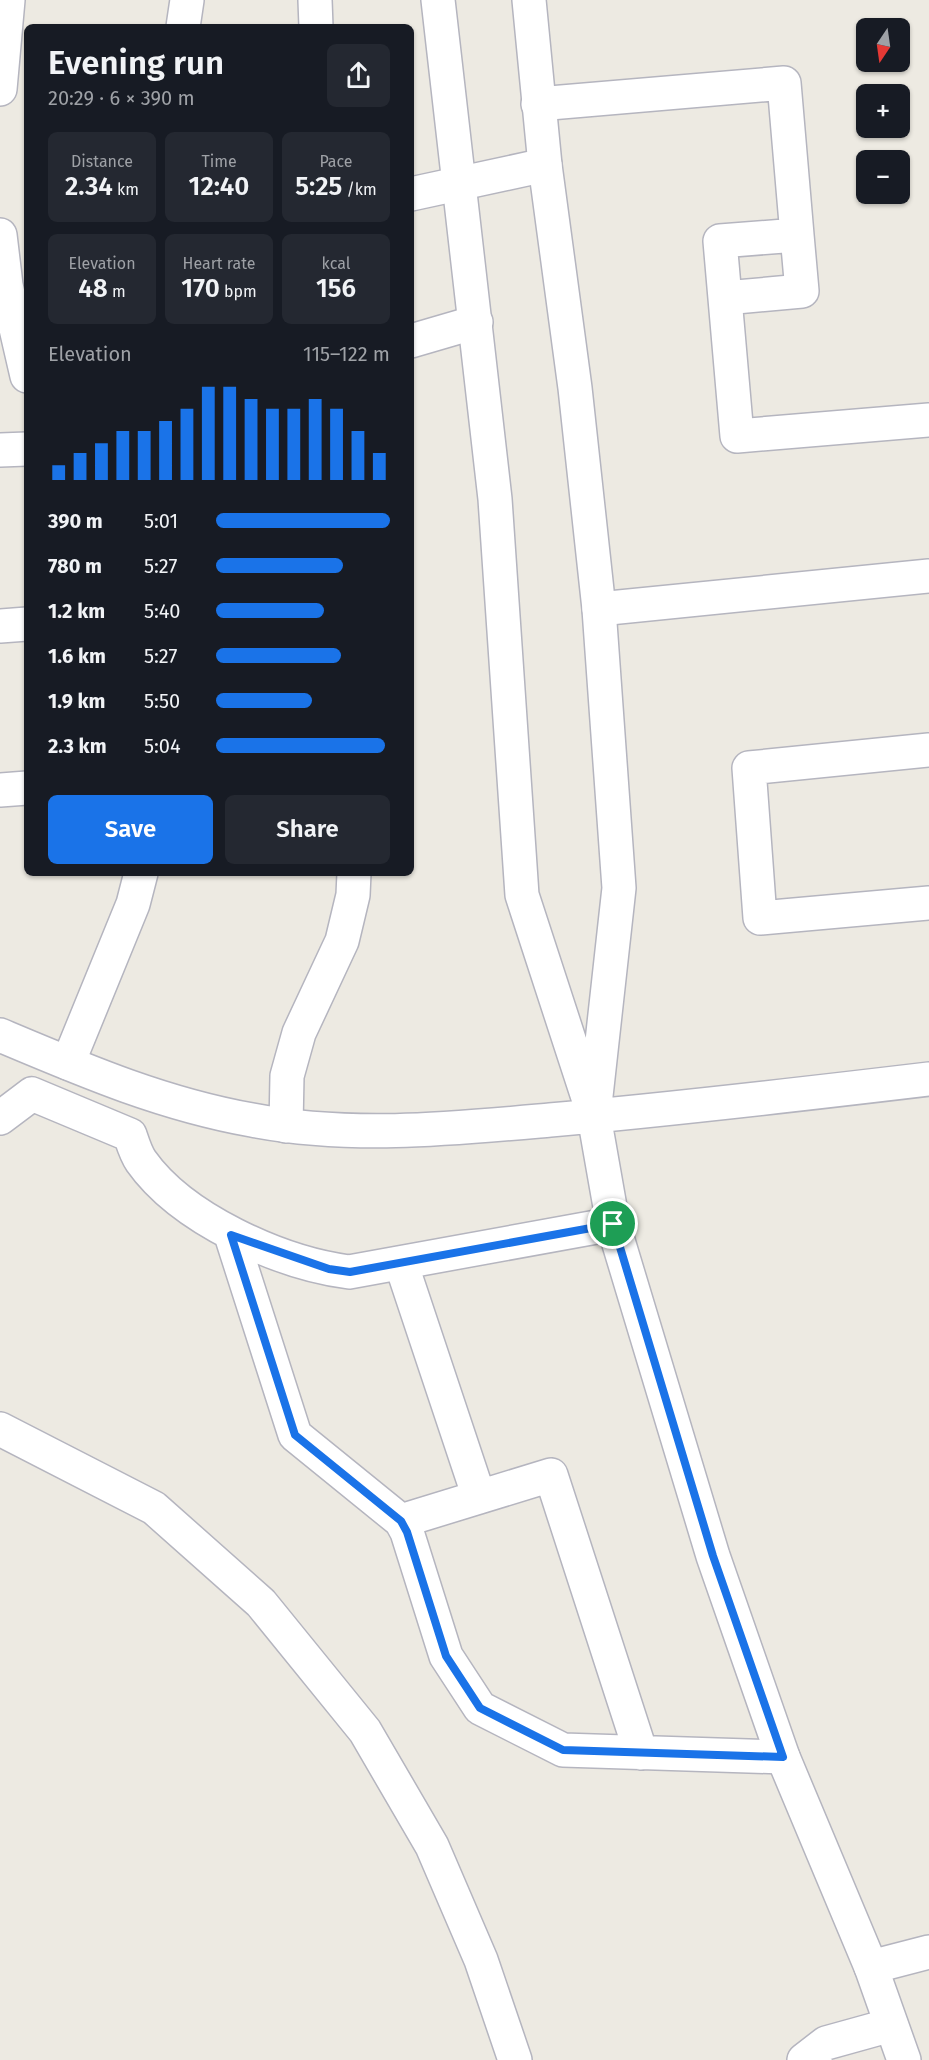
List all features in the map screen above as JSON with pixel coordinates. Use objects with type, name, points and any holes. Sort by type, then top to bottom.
[{"type":"street","points":[[0,89],[8,0]]},
{"type":"street","points":[[183,24],[187,0]]},
{"type":"street","points":[[315,0],[316,24]]},
{"type":"street","points":[[438,0],[495,499],[522,895],[594,1116],[613,1224],[713,1556],[783,1757],[871,1967],[904,2060]]},
{"type":"street","points":[[529,0],[538,104],[575,388],[598,609],[619,888],[594,1116]]},
{"type":"street","points":[[538,104],[784,83],[802,291],[725,298]]},
{"type":"street","points":[[414,193],[545,165]]},
{"type":"street","points":[[0,234],[3,285],[24,365]]},
{"type":"street","points":[[797,235],[720,241],[737,436],[929,420]]},
{"type":"street","points":[[414,340],[476,322]]},
{"type":"street","points":[[0,450],[24,449]]},
{"type":"street","points":[[598,609],[929,576]]},
{"type":"street","points":[[0,626],[24,624]]},
{"type":"street","points":[[929,750],[749,768],[760,918],[929,903]]},
{"type":"street","points":[[0,790],[24,788]]},
{"type":"street","points":[[68,1063],[133,904],[140,876]]},
{"type":"street","points":[[286,1126],[287,1076],[299,1033],[342,941],[353,895],[354,876]]},
{"type":"street","points":[[0,1035],[135,1091],[210,1111],[286,1126],[351,1132],[421,1131],[594,1116],[929,1079]]},
{"type":"street","points":[[0,1118],[32,1094],[130,1135],[140,1160],[189,1208],[231,1235],[329,1269],[350,1272],[613,1224]]},
{"type":"street","points":[[231,1235],[295,1435],[401,1521],[407,1532],[446,1656],[480,1708],[563,1750],[783,1757]]},
{"type":"street","points":[[401,1263],[479,1497]]},
{"type":"street","points":[[0,1430],[154,1508],[261,1603],[365,1731],[432,1846],[481,1960],[515,2060]]},
{"type":"street","points":[[401,1521],[551,1474],[641,1753]]},
{"type":"street","points":[[871,1967],[929,1952]]},
{"type":"street","points":[[804,2060],[826,2043],[891,2025]]},
{"type":"route","points":[[613,1224],[713,1556],[783,1757],[563,1750],[480,1708],[446,1656],[407,1532],[401,1521],[295,1435],[231,1235],[329,1269],[350,1272],[613,1224]]}]
